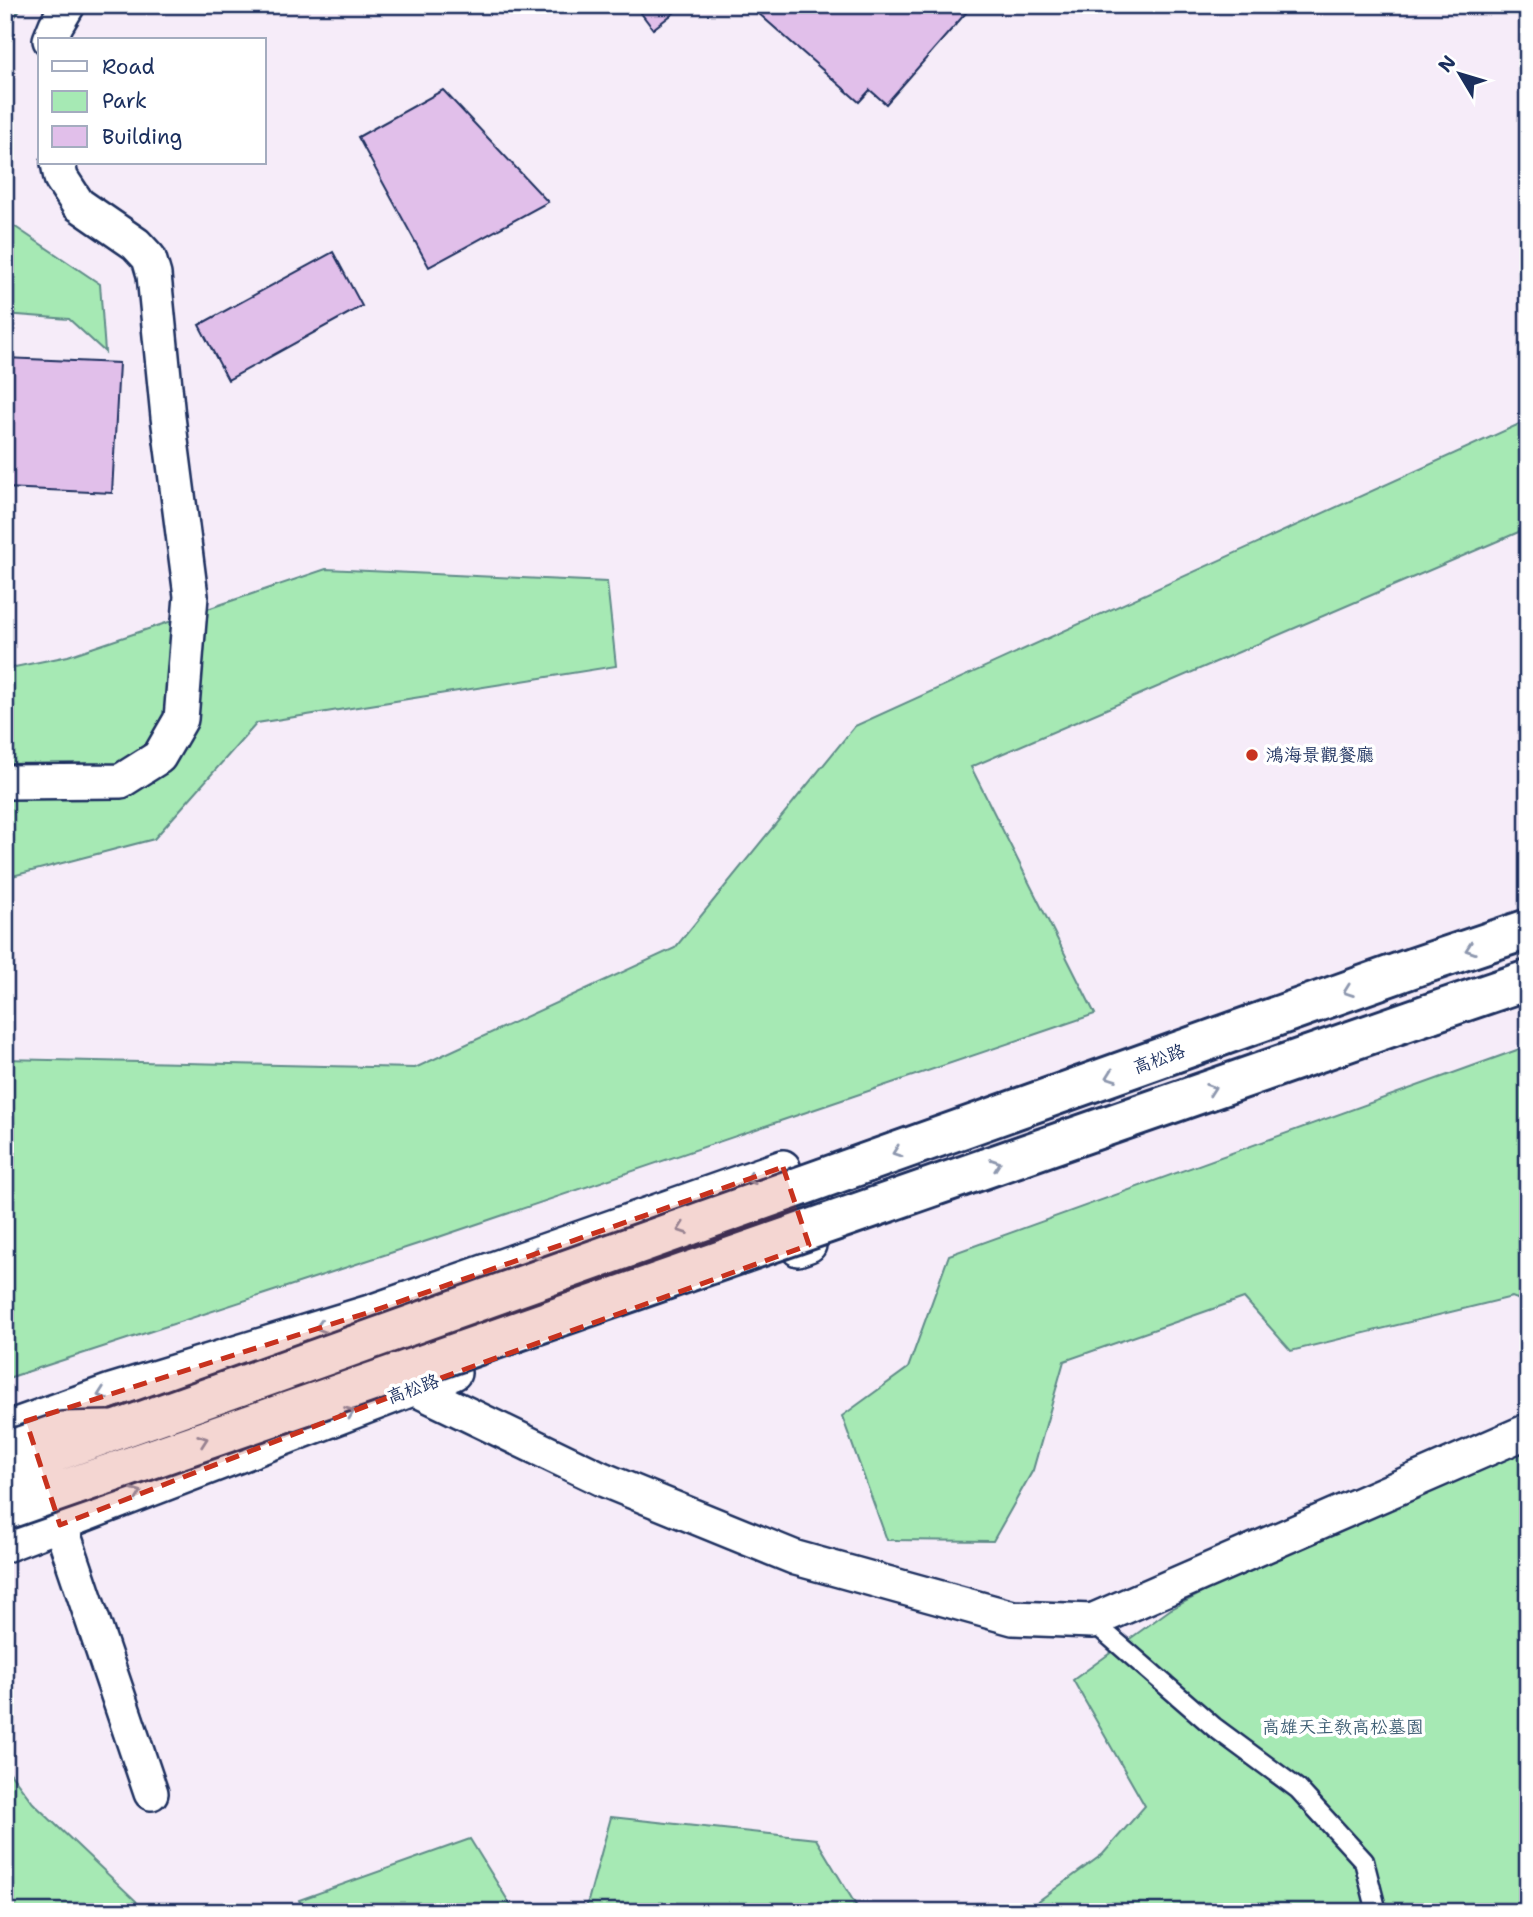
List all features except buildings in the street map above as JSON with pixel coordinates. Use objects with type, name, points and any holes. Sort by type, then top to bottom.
[{"type":"street","points":[[51,38],[55,25],[68,5]]},
{"type":"street","points":[[5,782],[121,781],[159,757],[181,719],[191,596],[153,275],[149,258],[136,244],[78,204],[61,178],[58,164]]},
{"type":"street","name":"高松路","points":[[5,1510],[132,1445],[1412,968],[1528,929]]},
{"type":"street","name":"高松路","points":[[5,1470],[132,1445],[1528,980]]},
{"type":"street","name":"高松路","points":[[5,1545],[413,1388],[808,1245],[783,1167],[370,1312],[111,1391],[16,1425]]},
{"type":"street","points":[[370,1312],[413,1388],[602,1479],[796,1558],[1013,1618],[1092,1621],[1528,1432]]},
{"type":"street","points":[[16,1425],[60,1525],[151,1793]]},
{"type":"street","points":[[5,1449],[63,1429],[132,1445]]},
{"type":"street","points":[[5,1523],[85,1493],[132,1445]]},
{"type":"lane","points":[[1092,1621],[1214,1727],[1298,1789],[1364,1861],[1377,1912]]},
{"type":"highlighted area","points":[[783,1167],[809,1245],[413,1388],[60,1525],[26,1421],[370,1312]]},
{"type":"green space","points":[[5,5],[23,5],[5,31]]},
{"type":"green space","points":[[5,220],[100,284],[105,352],[69,319],[5,314]]},
{"type":"green space","points":[[1528,420],[1528,528],[971,767],[1095,1014],[433,1239],[5,1379],[5,1059],[415,1068],[675,948],[855,726]]},
{"type":"green space","points":[[326,569],[607,582],[616,666],[257,723],[154,839],[5,878],[5,669],[68,656]]},
{"type":"green space","points":[[1528,1046],[1528,1303],[1512,1297],[1291,1351],[1244,1298],[1064,1361],[1033,1470],[993,1541],[887,1540],[842,1416],[908,1368],[949,1255]]},
{"type":"green space","name":"高雄天主教高松墓園","points":[[1528,1448],[1528,1912],[1035,1912],[1033,1905],[1103,1854],[1145,1806],[1073,1680],[1171,1609],[1376,1502]]},
{"type":"green space","points":[[5,1766],[33,1803],[136,1901],[142,1912],[5,1912]]},
{"type":"green space","points":[[611,1817],[816,1839],[860,1912],[585,1912]]},
{"type":"green space","points":[[470,1839],[515,1912],[304,1912],[299,1900]]},
{"type":"place","name":"鴻海景觀餐廳","points":[[1252,755]]}]
